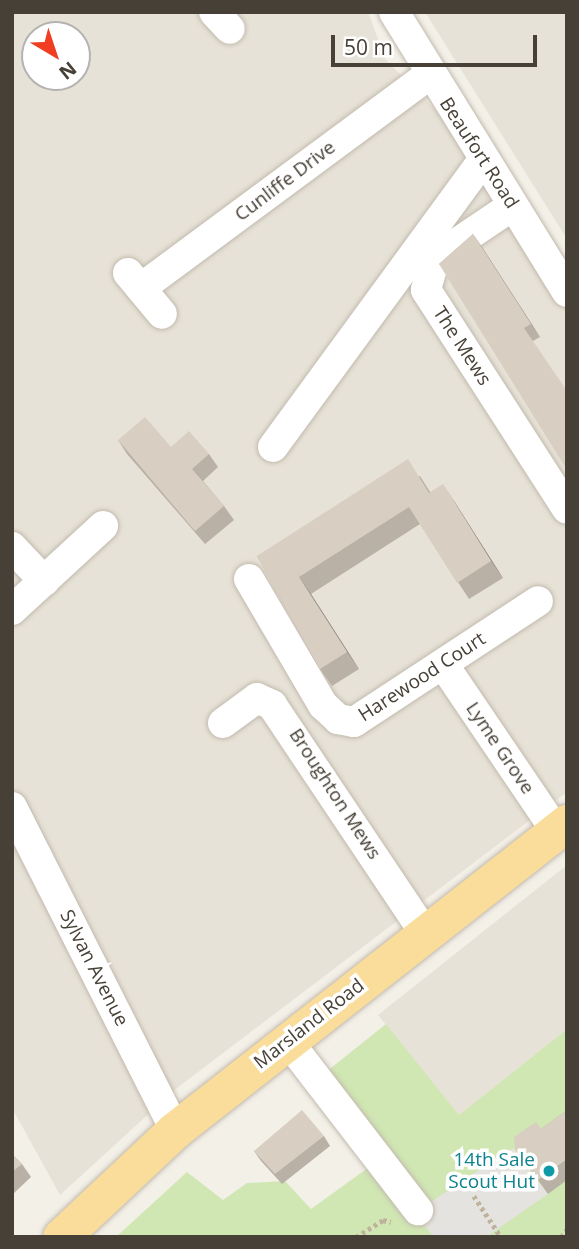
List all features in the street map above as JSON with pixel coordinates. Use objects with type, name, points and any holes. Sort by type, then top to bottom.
[{"type":"main road","name":"Marsland Road","points":[[61,1237],[175,1129],[561,827]]},
{"type":"street","name":"Beaufort Road","points":[[394,12],[429,75],[567,292]]},
{"type":"street","name":"Cunliffe Drive","points":[[162,314],[134,281],[429,75]]},
{"type":"street","points":[[273,447],[484,159]]},
{"type":"street","name":"The Mews","points":[[512,206],[435,258],[426,290],[567,509]]},
{"type":"street","points":[[12,610],[103,526]]},
{"type":"street","points":[[12,547],[44,581]]},
{"type":"street","name":"Harewood Court","points":[[249,579],[323,705],[338,719],[354,722],[538,601]]},
{"type":"street","name":"Lyme Grove","points":[[443,664],[561,827]]},
{"type":"street","name":"Broughton Mews","points":[[223,723],[257,698],[288,722],[426,934]]},
{"type":"street","name":"Sylvan Avenue","points":[[12,807],[175,1129]]},
{"type":"street","points":[[287,1040],[418,1210]]},
{"type":"path","points":[[474,1196],[501,1237]]},
{"type":"path","points":[[356,1237],[383,1220],[398,1234]]},
{"type":"shaded area","points":[[12,12],[368,12],[386,60],[459,134],[567,307],[567,792],[177,1088],[60,1195],[12,1108]]},
{"type":"shaded area","points":[[425,12],[567,12],[567,239]]},
{"type":"shaded area","points":[[567,865],[567,1029],[459,1115],[378,1015]]},
{"type":"shaded area","points":[[513,1148],[548,1194],[486,1237],[434,1237],[414,1213]]},
{"type":"green space","points":[[386,1024],[459,1115],[567,1029],[567,1237],[116,1237],[187,1172],[223,1200],[247,1183],[285,1181],[311,1209],[372,1165],[311,1084]]},
{"type":"building","points":[[473,234],[531,324],[524,328],[567,391],[567,470],[439,264]]},
{"type":"building","points":[[145,417],[171,447],[189,431],[209,454],[192,469],[224,506],[195,531],[118,440]]},
{"type":"building","points":[[408,459],[429,493],[443,484],[491,561],[457,583],[409,507],[299,577],[347,652],[320,669],[257,556]]},
{"type":"building","points":[[302,1110],[324,1136],[275,1174],[254,1151]]},
{"type":"building","points":[[567,1110],[567,1159],[538,1180],[515,1148],[514,1137],[536,1122],[541,1129]]},
{"type":"building","points":[[12,1154],[22,1164],[12,1172]]},
{"type":"place","name":"14th Sale Scout Hut","points":[[549,1171]]}]
